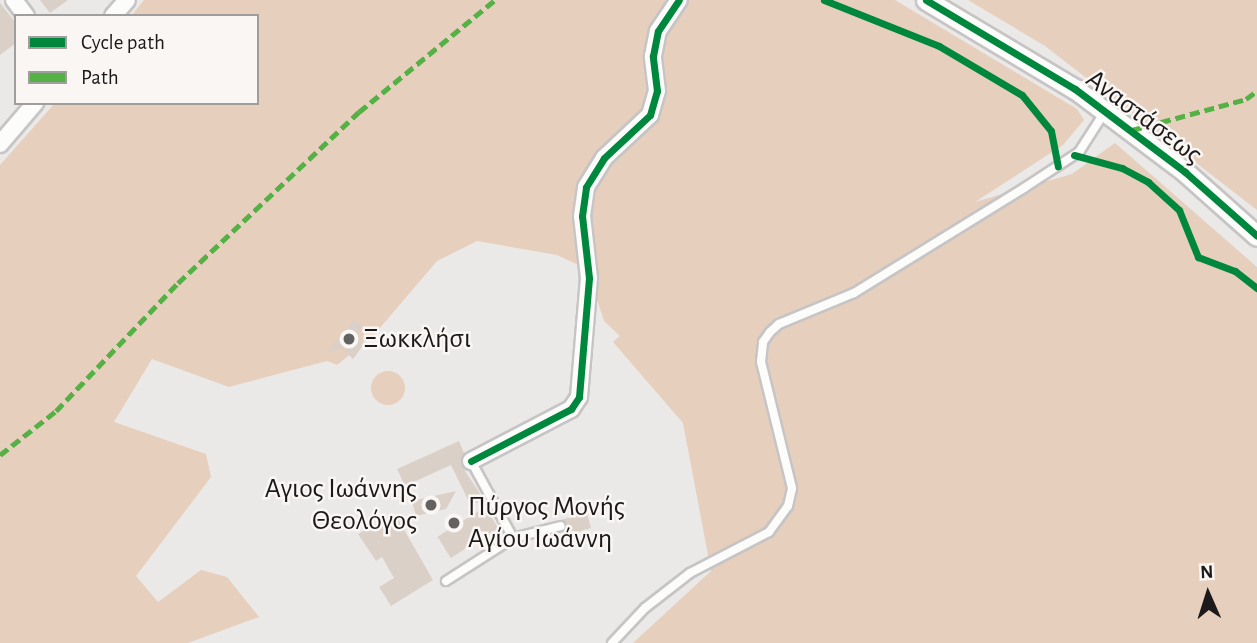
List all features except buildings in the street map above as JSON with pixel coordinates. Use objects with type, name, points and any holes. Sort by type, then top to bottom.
[{"type":"street","points":[[115,14],[127,0]]},
{"type":"street","points":[[471,461],[571,409],[579,397],[589,278],[582,216],[586,187],[604,158],[650,115],[657,91],[653,56],[658,32],[679,0]]},
{"type":"street","name":"Αναστάσεως","points":[[926,0],[1105,111],[1185,172],[1257,236]]},
{"type":"street","points":[[0,144],[34,105]]},
{"type":"lane","points":[[612,643],[645,608],[690,573],[769,532],[788,506],[792,488],[761,362],[763,342],[770,332],[779,324],[854,293],[1079,152],[1105,111]]},
{"type":"lane","points":[[471,461],[513,538]]},
{"type":"lane","points":[[446,581],[513,538],[561,526]]},
{"type":"shaded area","points":[[144,0],[895,0],[1077,109],[1084,120],[1063,145],[975,202],[1072,174],[1115,143],[1257,267],[1257,643],[633,643],[711,571],[683,423],[613,342],[620,336],[604,321],[587,269],[557,255],[477,241],[437,261],[373,336],[337,365],[327,361],[229,387],[152,359],[114,422],[206,454],[211,477],[136,576],[158,602],[201,570],[227,577],[259,617],[188,643],[0,643],[0,165],[53,105],[259,105],[259,14],[133,14]]},
{"type":"shaded area","points":[[968,0],[1257,0],[1257,210],[1045,46]]},
{"type":"shaded area","points":[[388,371],[400,376],[405,388],[400,400],[388,405],[376,400],[371,388],[376,376]]},
{"type":"marked path","points":[[0,455],[56,411],[178,283],[359,112],[495,0]]},
{"type":"marked path","points":[[1132,130],[1246,99],[1257,91]]},
{"type":"cycle path","points":[[471,461],[571,409],[579,397],[589,278],[582,216],[586,187],[604,158],[650,115],[657,91],[653,56],[658,31],[679,0]]},
{"type":"cycle path","points":[[824,0],[939,46],[1022,95],[1051,131],[1058,166]]},
{"type":"cycle path","points":[[926,0],[1075,89],[1185,172],[1257,236]]},
{"type":"cycle path","points":[[1074,155],[1122,168],[1148,182],[1179,210],[1198,257],[1235,271],[1257,288]]},
{"type":"place","name":"Ξωκκλήσι","points":[[349,339]]},
{"type":"place","name":"Αγιος Ιωάννης Θεολόγος","points":[[431,505]]},
{"type":"place","name":"Πύργος Μονής Αγίου Ιωάννη","points":[[454,523]]}]
